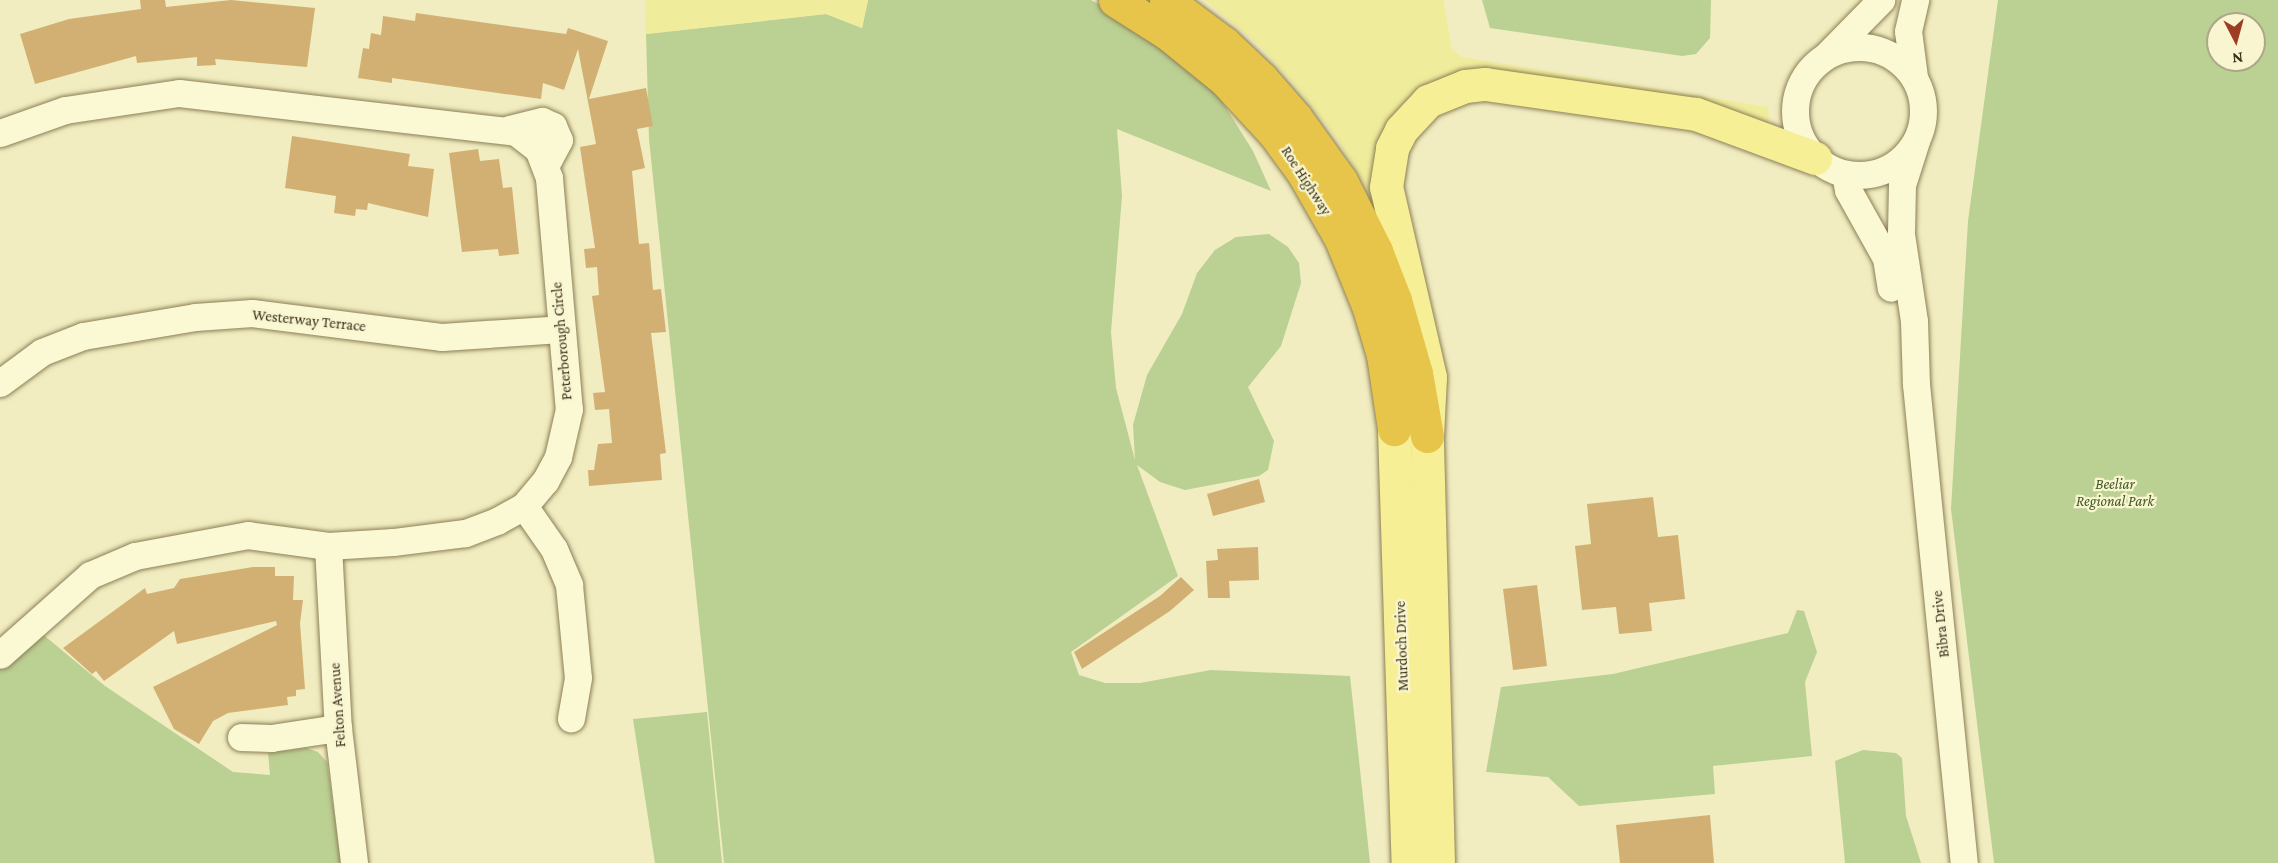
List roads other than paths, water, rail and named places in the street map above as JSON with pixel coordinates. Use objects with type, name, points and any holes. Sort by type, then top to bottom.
[{"type":"highway","name":"Roe Highway","points":[[1115,0],[1167,33],[1224,80],[1275,134],[1309,181],[1345,246],[1370,308],[1383,355],[1394,429]]},
{"type":"highway","name":"Roe Highway","points":[[1166,0],[1224,43],[1262,79],[1296,118],[1341,182],[1376,251],[1395,300],[1416,373],[1427,436]]},
{"type":"main road","name":"Murdoch Drive","points":[[1438,863],[1427,436],[1430,377],[1386,187],[1392,148],[1413,114],[1428,101],[1455,88],[1485,84],[1696,114],[1815,158]]},
{"type":"main road","name":"Murdoch Drive","points":[[1394,429],[1408,863]]},
{"type":"street","points":[[1881,0],[1802,81],[1796,97],[1798,130],[1815,158],[1845,174],[1861,175],[1886,169],[1906,155],[1916,141],[1924,109],[1914,77],[1908,31],[1915,0]]},
{"type":"street","points":[[1825,57],[1857,47],[1874,49],[1889,55],[1914,77]]},
{"type":"street","name":"Peterborough Circle","points":[[0,133],[65,110],[122,99],[179,93],[509,129],[531,141],[546,164],[569,410],[566,432],[545,482],[524,506],[497,522],[465,533],[328,546],[248,535],[115,562],[90,575],[0,655]]},
{"type":"street","name":"Bibra Drive","points":[[1916,141],[1902,185],[1900,218],[1914,321],[1917,384],[1964,863]]},
{"type":"street","name":"Bibra Drive","points":[[1845,174],[1848,190],[1886,258],[1897,325],[1917,384]]},
{"type":"street","name":"Westerway Terrace","points":[[0,383],[42,352],[83,336],[195,317],[252,313],[442,337],[561,329]]},
{"type":"street","points":[[524,506],[554,549],[568,585],[578,678],[571,718]]},
{"type":"street","name":"Felton Avenue","points":[[328,546],[338,728],[354,863]]},
{"type":"street","points":[[241,737],[271,738],[338,728]]},
{"type":"park label","name":"Beeliar Regional Park","points":[[2115,492]]}]
